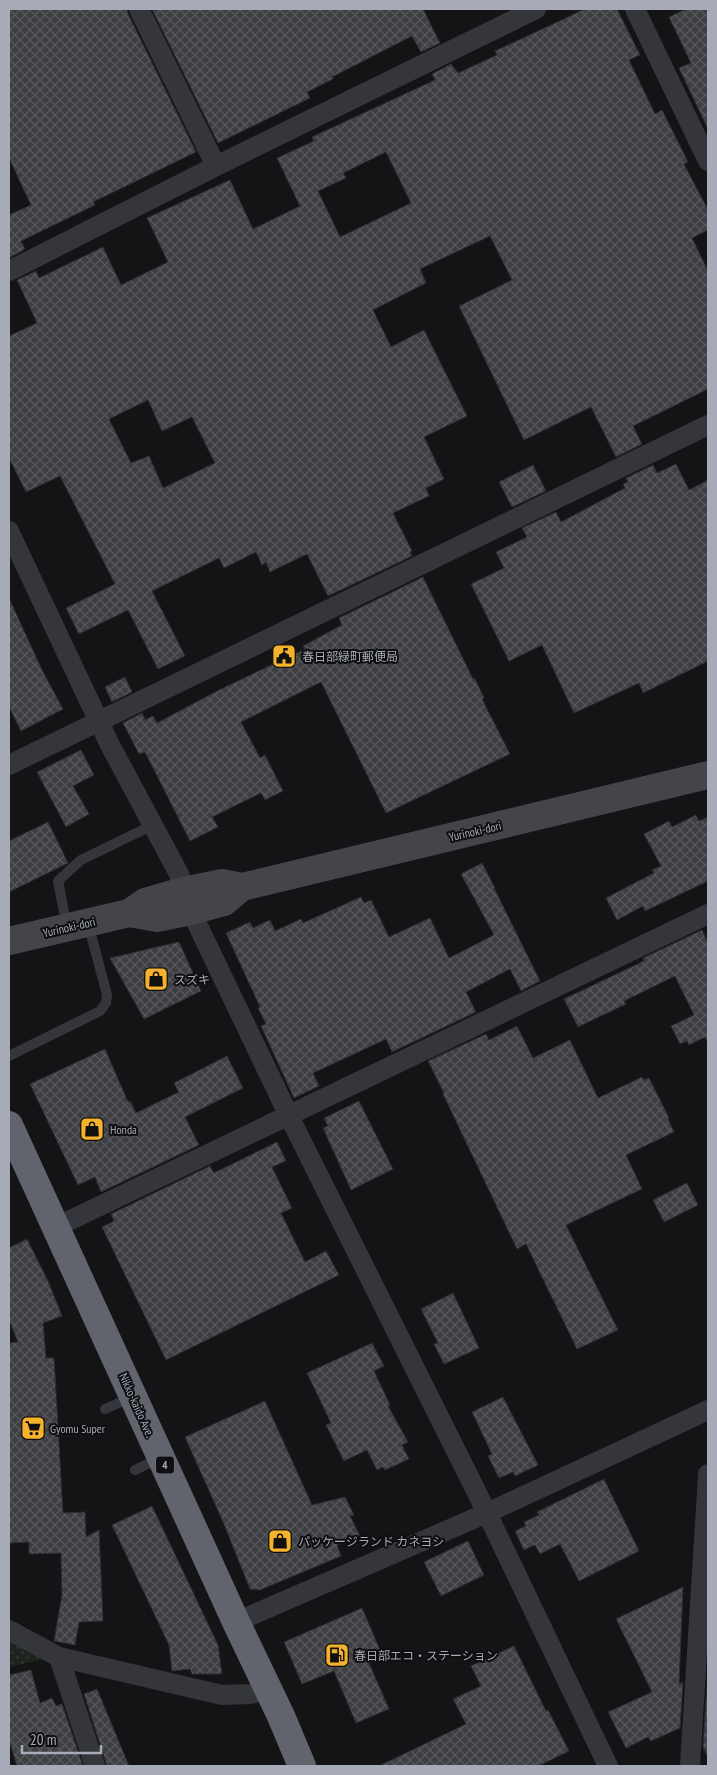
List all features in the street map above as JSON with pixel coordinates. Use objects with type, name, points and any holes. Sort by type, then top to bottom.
[{"type":"highway","name":"Nikko-kaido Ave.","points":[[9,1125],[302,1766]]},
{"type":"street","points":[[138,9],[216,166]]},
{"type":"street","points":[[9,271],[216,166],[536,9]]},
{"type":"street","points":[[635,9],[708,161]]},
{"type":"street","points":[[9,765],[708,425]]},
{"type":"street","points":[[9,532],[99,721],[179,874],[187,901],[289,1116],[487,1512],[608,1766]]},
{"type":"street","name":"Yurinoki-dori","points":[[9,941],[129,913],[145,902],[187,901],[222,883],[242,887],[708,775]]},
{"type":"street","points":[[56,1227],[708,914]]},
{"type":"street","points":[[236,1622],[487,1512],[708,1410]]},
{"type":"street","points":[[690,1766],[708,1474]]},
{"type":"street","points":[[9,1630],[59,1657],[222,1695],[250,1694],[268,1690]]},
{"type":"street","points":[[59,1657],[95,1766]]},
{"type":"lane","points":[[9,1056],[100,1011],[106,1003],[107,995],[58,881],[81,860],[153,825]]},
{"type":"lane","points":[[105,1409],[133,1396]]},
{"type":"lane","points":[[135,1470],[161,1458]]},
{"type":"shaded area","points":[[9,1637],[49,1658],[9,1667]]},
{"type":"building","points":[[9,9],[127,9],[196,152],[93,202],[95,205],[21,241],[25,249],[9,258],[9,215],[31,205],[9,158]]},
{"type":"building","points":[[152,9],[423,9],[440,43],[421,52],[412,36],[307,92],[310,98],[218,143]]},
{"type":"building","points":[[584,9],[617,9],[640,55],[629,60],[655,114],[662,110],[688,162],[684,164],[708,210],[708,230],[692,238],[708,271],[708,389],[633,426],[642,444],[616,457],[591,407],[524,440],[459,306],[512,280],[490,236],[420,269],[426,283],[373,310],[391,347],[424,330],[467,416],[424,437],[444,479],[426,488],[429,496],[393,513],[412,551],[410,552],[412,556],[328,596],[307,554],[270,572],[266,562],[262,565],[256,552],[224,568],[219,558],[152,591],[185,656],[158,669],[128,610],[79,634],[66,608],[115,584],[60,476],[26,492],[9,458],[9,336],[37,323],[17,280],[36,271],[39,278],[103,247],[121,285],[168,262],[147,218],[230,180],[253,229],[300,206],[277,158],[314,141],[312,137],[435,80],[432,74],[451,64],[458,73],[497,55],[495,51]],"holes":[[[386,152],[411,203],[340,237],[318,191],[346,178],[343,173]],[[148,400],[162,431],[192,417],[215,463],[163,488],[149,456],[131,463],[109,419]]]},
{"type":"building","points":[[686,9],[708,9],[708,129],[679,68],[691,63],[669,17]]},
{"type":"building","points":[[676,464],[689,490],[708,480],[708,661],[643,693],[639,683],[574,713],[542,645],[509,661],[471,584],[504,568],[496,552],[527,537],[522,528],[556,512],[561,522],[625,488],[623,484],[628,482],[626,478],[653,465],[657,473]]},
{"type":"building","points":[[533,465],[546,491],[512,507],[499,482]]},
{"type":"building","points":[[423,577],[473,679],[475,679],[484,698],[482,699],[510,754],[386,813],[321,682],[241,722],[260,758],[265,755],[283,791],[265,800],[261,793],[212,817],[218,827],[190,841],[145,752],[139,754],[123,723],[142,713],[145,720],[153,716],[157,723],[221,689],[305,649],[303,646],[342,625],[339,618]]},
{"type":"building","points":[[9,598],[42,670],[63,709],[21,731],[9,707]]},
{"type":"building","points":[[125,677],[132,692],[112,702],[105,687]]},
{"type":"building","points":[[81,750],[94,775],[73,786],[89,814],[66,827],[37,772]]},
{"type":"building","points":[[696,815],[699,821],[708,817],[708,881],[645,911],[643,906],[617,920],[606,898],[654,873],[652,870],[661,866],[644,834],[669,821],[672,827]]},
{"type":"building","points":[[48,822],[68,863],[9,892],[9,841]]},
{"type":"building","points":[[482,863],[540,981],[521,991],[510,969],[466,992],[476,1012],[392,1052],[386,1039],[313,1073],[319,1086],[294,1098],[261,1026],[266,1024],[258,1008],[260,1007],[226,933],[250,922],[253,928],[270,920],[275,931],[301,919],[303,923],[361,897],[364,903],[371,900],[389,937],[430,918],[449,958],[494,935],[461,874]]},
{"type":"building","points":[[702,930],[708,943],[708,1043],[705,1037],[689,1045],[687,1041],[680,1044],[671,1026],[694,1015],[675,976],[624,1001],[626,1004],[578,1027],[564,999],[644,961],[643,958]]},
{"type":"building","points":[[179,942],[201,991],[144,1019],[110,958]]},
{"type":"building","points":[[517,1026],[533,1058],[570,1040],[598,1098],[642,1077],[644,1080],[649,1078],[674,1132],[626,1155],[642,1189],[566,1225],[618,1330],[577,1349],[526,1244],[517,1249],[428,1061],[486,1034],[489,1040]]},
{"type":"building","points":[[105,1049],[128,1102],[130,1101],[136,1113],[179,1092],[174,1083],[227,1056],[243,1088],[185,1117],[199,1145],[101,1192],[95,1177],[78,1185],[30,1084]]},
{"type":"building","points":[[359,1101],[393,1169],[351,1190],[323,1128],[328,1126],[324,1118]]},
{"type":"building","points":[[277,1142],[286,1161],[272,1167],[292,1208],[281,1213],[305,1262],[326,1251],[339,1275],[166,1360],[102,1227],[114,1221],[111,1214],[210,1166],[214,1173]]},
{"type":"building","points":[[687,1183],[698,1205],[664,1222],[653,1200]]},
{"type":"building","points":[[27,1239],[48,1281],[62,1316],[43,1323],[46,1358],[54,1358],[63,1513],[85,1512],[86,1537],[99,1530],[103,1621],[79,1622],[75,1645],[54,1641],[62,1595],[61,1553],[29,1554],[29,1542],[9,1543],[9,1343],[18,1342],[9,1320],[9,1248]]},
{"type":"building","points":[[453,1293],[479,1348],[444,1364],[434,1344],[438,1343],[421,1309]]},
{"type":"building","points":[[372,1343],[384,1366],[374,1371],[390,1405],[388,1406],[408,1442],[402,1445],[409,1459],[385,1470],[383,1467],[377,1470],[367,1450],[344,1461],[326,1425],[331,1423],[307,1373]]},
{"type":"building","points":[[503,1397],[538,1465],[515,1476],[513,1472],[499,1478],[488,1456],[492,1454],[472,1412]]},
{"type":"building","points":[[265,1401],[312,1505],[345,1497],[354,1515],[350,1516],[360,1536],[337,1545],[341,1556],[260,1590],[250,1589],[224,1524],[185,1437]]},
{"type":"building","points":[[604,1479],[639,1551],[579,1581],[560,1544],[540,1554],[535,1545],[524,1550],[515,1531],[526,1526],[524,1522],[539,1515],[537,1512]]},
{"type":"building","points":[[152,1506],[218,1645],[222,1674],[192,1674],[190,1669],[172,1671],[169,1645],[112,1525]]},
{"type":"building","points":[[468,1541],[484,1575],[441,1596],[424,1562]]},
{"type":"building","points":[[683,1587],[679,1684],[683,1682],[680,1728],[651,1741],[648,1737],[626,1748],[608,1712],[652,1692],[616,1619]]},
{"type":"building","points":[[362,1608],[383,1657],[369,1663],[389,1709],[356,1723],[334,1671],[302,1684],[284,1642]]},
{"type":"building","points":[[514,1646],[546,1711],[548,1710],[569,1751],[538,1766],[379,1766],[466,1724],[453,1699],[481,1686],[471,1666]]},
{"type":"building","points":[[31,1670],[40,1703],[52,1698],[56,1706],[62,1704],[83,1766],[17,1766],[9,1740],[9,1675]]},
{"type":"building","points":[[708,1670],[708,1757],[703,1747]]},
{"type":"building","points":[[97,1689],[129,1766],[107,1766],[84,1694]]},
{"type":"place","name":"春日部緑町郵便局","points":[[284,656]]},
{"type":"place","name":"スズキ","points":[[156,979]]},
{"type":"place","name":"Honda","points":[[92,1129]]},
{"type":"place","name":"Gyomu Super","points":[[33,1428]]},
{"type":"place","name":"パッケージランド カネヨシ","points":[[280,1541]]},
{"type":"place","name":"春日部エコ・ステーション","points":[[337,1655]]}]
